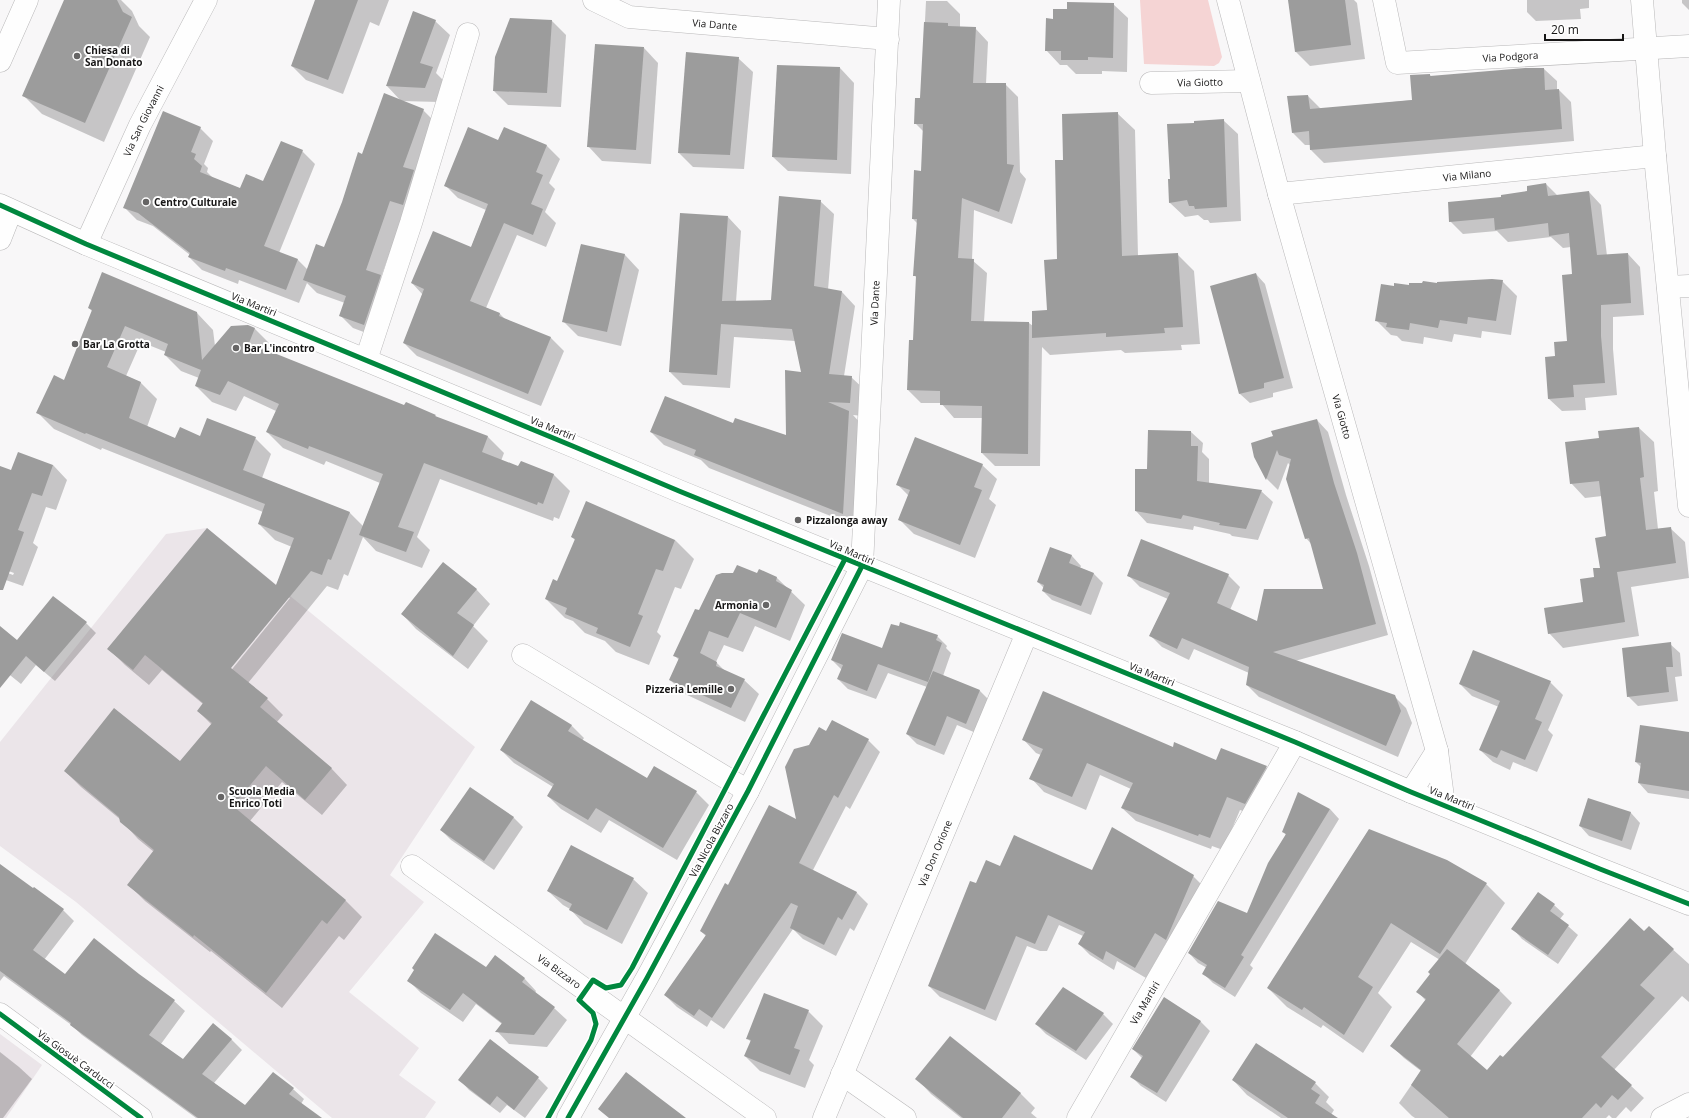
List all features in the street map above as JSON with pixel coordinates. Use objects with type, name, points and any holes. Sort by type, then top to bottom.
[{"type":"street","points":[[0,61],[27,0]]},
{"type":"street","name":"Via San Giovanni","points":[[86,244],[140,124],[206,0]]},
{"type":"street","name":"Via Dante","points":[[594,0],[629,17],[888,39]]},
{"type":"street","name":"Via Dante","points":[[862,566],[889,0]]},
{"type":"street","name":"Via Giotto","points":[[1228,0],[1279,194],[1437,751],[1444,805]]},
{"type":"street","name":"Via Podgora","points":[[1384,0],[1397,63],[1689,46]]},
{"type":"street","points":[[1642,0],[1655,156],[1689,506]]},
{"type":"street","points":[[366,360],[411,223],[468,34]]},
{"type":"street","name":"Via Giotto","points":[[1151,84],[1249,81]]},
{"type":"street","name":"Via Milano","points":[[1279,194],[1655,156]]},
{"type":"street","points":[[0,239],[6,208]]},
{"type":"street","name":"Via Martiri","points":[[6,208],[86,244],[862,566],[1295,742],[1411,792],[1689,904]]},
{"type":"street","points":[[1668,287],[1689,286]]},
{"type":"street","name":"Via Nicola Bizzaro","points":[[568,1118],[748,791],[862,566]]},
{"type":"street","name":"Via Don Orione","points":[[824,1118],[1027,633]]},
{"type":"street","points":[[523,655],[748,791]]},
{"type":"street","name":"Via Martiri","points":[[1078,1118],[1295,742]]},
{"type":"street","points":[[1411,792],[1437,751]]},
{"type":"street","name":"Via Bizzaro","points":[[412,866],[765,1118]]},
{"type":"street","name":"Via Giosuè Carducci","points":[[0,1014],[140,1118]]},
{"type":"street","points":[[842,1074],[905,1118]]},
{"type":"street","points":[[1662,1118],[1689,1104]]},
{"type":"shaded area","points":[[1140,0],[1208,0],[1222,57],[1219,63],[1214,66],[1144,64]]},
{"type":"shaded area","name":"Scuola Media Enrico Toti","points":[[207,528],[475,747],[390,875],[424,902],[349,992],[419,1048],[399,1075],[436,1102],[425,1118],[332,1118],[76,902],[0,846],[0,742],[166,534]]},
{"type":"shaded area","points":[[0,1034],[42,1065],[6,1118],[0,1118]]},
{"type":"building","name":"Chiesa di San Donato","points":[[64,0],[117,0],[123,12],[132,17],[85,123],[22,96]]},
{"type":"building","points":[[315,0],[358,0],[328,80],[291,66]]},
{"type":"building","points":[[1288,0],[1345,0],[1351,45],[1295,52]]},
{"type":"building","points":[[1067,2],[1114,3],[1113,58],[1088,57],[1088,60],[1061,60],[1061,51],[1045,51],[1046,18],[1053,19],[1053,9],[1067,9]]},
{"type":"building","points":[[413,11],[436,20],[420,63],[433,67],[425,88],[386,86]]},
{"type":"building","points":[[510,18],[552,20],[547,93],[493,91],[495,57]]},
{"type":"building","points":[[924,22],[948,23],[948,26],[976,27],[973,83],[1006,83],[1007,164],[1014,165],[999,212],[962,198],[958,258],[974,259],[971,321],[1029,322],[1028,454],[981,453],[982,406],[940,405],[940,391],[907,390],[909,340],[913,340],[916,276],[913,276],[917,219],[912,219],[914,170],[921,171],[923,124],[914,124],[915,98],[920,98]]},
{"type":"building","points":[[595,44],[644,47],[636,150],[587,147]]},
{"type":"building","points":[[686,52],[739,57],[730,155],[678,153]]},
{"type":"building","points":[[777,65],[840,67],[837,160],[772,157]]},
{"type":"building","points":[[1525,68],[1544,68],[1545,90],[1559,89],[1562,129],[1310,150],[1309,131],[1292,133],[1287,96],[1308,95],[1310,109],[1412,100],[1410,75],[1430,74],[1430,76]]},
{"type":"building","points":[[384,93],[424,109],[403,167],[414,170],[403,205],[390,201],[366,270],[381,275],[364,325],[339,316],[346,296],[303,280],[316,244],[324,247],[342,202],[358,152],[362,154]]},
{"type":"building","points":[[163,111],[201,127],[191,152],[196,154],[194,159],[202,166],[200,172],[240,188],[246,174],[263,181],[281,141],[303,150],[264,246],[298,259],[286,290],[226,268],[225,271],[188,257],[190,253],[138,213],[123,208]]},
{"type":"building","points":[[1118,112],[1122,256],[1178,253],[1183,327],[1164,328],[1165,333],[1106,337],[1106,333],[1032,338],[1032,311],[1047,310],[1044,260],[1057,259],[1055,160],[1063,160],[1062,114]]},
{"type":"building","points":[[1224,119],[1227,207],[1195,209],[1194,206],[1189,206],[1187,200],[1169,203],[1168,179],[1170,179],[1167,124],[1194,123],[1194,121]]},
{"type":"building","points":[[468,127],[498,140],[504,127],[547,145],[536,172],[543,175],[531,204],[543,209],[533,235],[504,223],[470,301],[500,313],[499,316],[551,337],[528,394],[403,343],[424,289],[411,283],[433,231],[471,247],[488,204],[444,186]]},
{"type":"building","points":[[1546,183],[1548,196],[1589,191],[1597,255],[1628,253],[1631,303],[1601,305],[1601,336],[1605,383],[1573,385],[1574,397],[1548,399],[1545,357],[1555,356],[1554,342],[1567,341],[1562,275],[1572,274],[1569,233],[1549,236],[1548,223],[1495,230],[1494,218],[1449,222],[1448,202],[1501,197],[1501,195],[1527,191],[1527,186]]},
{"type":"building","points":[[779,196],[821,200],[814,286],[842,291],[829,374],[852,376],[850,403],[828,402],[849,411],[843,514],[694,455],[696,450],[650,432],[665,396],[733,423],[735,418],[786,435],[785,370],[801,372],[792,329],[721,324],[717,375],[669,372],[680,213],[728,216],[722,301],[771,300]]},
{"type":"building","points":[[581,244],[625,254],[607,332],[562,322]]},
{"type":"building","points":[[102,272],[197,312],[202,360],[231,326],[248,325],[255,328],[249,343],[404,405],[406,402],[436,415],[435,416],[488,436],[482,452],[518,466],[521,461],[554,474],[543,504],[538,502],[537,505],[424,463],[398,527],[414,532],[406,552],[359,535],[383,474],[309,446],[308,449],[266,432],[279,404],[228,381],[220,395],[195,386],[201,370],[164,355],[168,344],[125,326],[107,367],[141,382],[129,418],[175,438],[180,427],[200,436],[207,418],[256,437],[243,470],[350,512],[331,560],[328,559],[322,575],[311,571],[231,668],[268,698],[260,707],[332,768],[305,800],[266,766],[233,806],[346,900],[327,924],[322,920],[266,993],[194,935],[193,937],[127,885],[154,850],[120,822],[119,817],[64,771],[114,708],[180,761],[212,723],[197,711],[203,703],[145,655],[133,670],[107,649],[207,528],[276,585],[294,538],[258,524],[265,504],[86,433],[85,434],[36,413],[54,375],[64,380],[92,310],[88,308]]},
{"type":"building","points":[[1256,273],[1284,378],[1264,383],[1264,388],[1239,394],[1210,286]]},
{"type":"building","points":[[1492,279],[1503,280],[1496,321],[1468,317],[1467,324],[1440,320],[1438,328],[1410,323],[1409,330],[1386,327],[1387,323],[1375,321],[1381,284],[1394,286],[1394,283],[1409,285],[1409,283],[1422,283],[1423,281],[1437,283]]},
{"type":"building","points":[[1317,419],[1334,483],[1357,553],[1376,624],[1273,652],[1395,695],[1401,711],[1386,746],[1246,685],[1249,667],[1182,638],[1177,649],[1149,636],[1170,593],[1127,576],[1141,539],[1229,574],[1217,603],[1257,621],[1264,589],[1323,589],[1309,538],[1305,539],[1286,479],[1291,459],[1279,455],[1277,450],[1266,480],[1254,457],[1251,443],[1273,436],[1271,431]]},
{"type":"building","points":[[1639,427],[1644,477],[1640,478],[1646,530],[1671,527],[1676,563],[1617,572],[1625,622],[1548,634],[1544,608],[1583,602],[1580,579],[1594,577],[1593,568],[1600,568],[1595,538],[1606,536],[1599,481],[1570,484],[1565,442],[1599,438],[1598,431]]},
{"type":"building","points":[[1148,430],[1191,431],[1191,446],[1198,446],[1197,481],[1262,490],[1246,529],[1219,525],[1220,523],[1183,515],[1181,519],[1135,511],[1135,469],[1147,469]]},
{"type":"building","points":[[915,437],[983,464],[974,487],[982,490],[960,545],[898,520],[910,490],[896,485]]},
{"type":"building","points":[[18,452],[53,465],[42,496],[32,493],[18,530],[24,532],[3,590],[0,590],[0,466],[11,470]]},
{"type":"building","points":[[586,501],[675,540],[663,571],[656,569],[638,614],[643,616],[630,647],[596,633],[598,628],[565,614],[567,608],[545,599],[553,579],[557,581],[575,539],[571,537]]},
{"type":"building","points":[[1050,547],[1072,555],[1069,563],[1094,573],[1081,606],[1042,591],[1044,585],[1037,582]]},
{"type":"building","points":[[443,562],[477,589],[457,613],[474,625],[453,656],[401,614]]},
{"type":"building","points":[[737,565],[757,573],[759,569],[777,577],[776,581],[792,590],[776,628],[740,613],[728,638],[709,631],[700,653],[717,662],[716,666],[745,679],[731,708],[669,680],[679,658],[673,656],[695,609],[699,610],[716,575],[722,573],[733,573]]},
{"type":"building","points":[[53,596],[87,622],[44,672],[26,656],[0,688],[0,626],[17,640]]},
{"type":"building","points":[[900,622],[938,635],[936,640],[942,643],[928,682],[878,664],[867,691],[837,679],[843,665],[831,660],[842,633],[882,648],[891,624],[899,626]]},
{"type":"building","points":[[1671,642],[1673,667],[1666,667],[1669,692],[1627,697],[1622,648]]},
{"type":"building","points":[[1473,650],[1551,681],[1535,719],[1542,722],[1525,760],[1501,750],[1497,758],[1479,750],[1500,701],[1459,684]]},
{"type":"building","points":[[933,671],[980,690],[966,724],[947,716],[935,746],[906,734]]},
{"type":"building","points":[[1043,691],[1173,747],[1174,742],[1216,760],[1221,748],[1267,766],[1245,804],[1227,797],[1210,838],[1199,834],[1198,836],[1121,808],[1133,783],[1087,763],[1072,797],[1029,779],[1043,749],[1022,740]]},
{"type":"building","points":[[531,700],[572,725],[568,731],[647,778],[654,766],[697,791],[663,848],[596,808],[588,820],[547,796],[554,784],[500,750]]},
{"type":"building","points":[[832,720],[869,739],[838,798],[834,795],[799,863],[857,892],[842,920],[838,917],[824,945],[790,928],[798,906],[791,903],[712,1018],[699,1009],[694,1016],[664,995],[706,935],[700,931],[725,883],[728,885],[769,805],[796,819],[785,767],[794,749],[809,745],[819,727],[826,731]]},
{"type":"building","points":[[1640,725],[1689,732],[1689,791],[1638,783],[1641,763],[1635,762]]},
{"type":"building","points":[[470,787],[514,817],[484,861],[440,830]]},
{"type":"building","points":[[1298,792],[1330,809],[1241,955],[1244,957],[1225,988],[1202,974],[1207,965],[1188,953],[1218,901],[1247,913],[1268,863],[1286,834],[1282,832]]},
{"type":"building","points":[[1588,798],[1631,812],[1622,841],[1579,826]]},
{"type":"building","points":[[1112,827],[1194,875],[1166,940],[1155,933],[1135,968],[1106,951],[1103,960],[1078,944],[1085,932],[1048,915],[1035,944],[1016,936],[985,1010],[928,986],[970,881],[976,883],[986,860],[1000,866],[1014,835],[1092,870]]},
{"type":"building","points":[[1369,829],[1447,860],[1487,883],[1440,954],[1391,923],[1358,977],[1373,987],[1344,1035],[1304,1007],[1302,1010],[1267,988]]},
{"type":"building","points":[[571,845],[634,878],[607,930],[569,910],[572,904],[547,891]]},
{"type":"building","points":[[0,864],[64,909],[33,950],[65,974],[94,938],[139,974],[175,1000],[149,1035],[183,1059],[213,1023],[232,1039],[202,1074],[245,1105],[273,1072],[294,1088],[289,1094],[322,1118],[198,1118],[70,1025],[71,1023],[0,971]]},
{"type":"building","points":[[1538,892],[1555,904],[1550,911],[1569,925],[1548,955],[1511,929]]},
{"type":"building","points":[[1630,918],[1644,931],[1649,926],[1674,949],[1640,985],[1655,998],[1601,1057],[1632,1085],[1618,1100],[1612,1095],[1601,1108],[1596,1103],[1582,1118],[1449,1118],[1411,1085],[1421,1070],[1390,1046],[1426,999],[1416,992],[1430,974],[1428,972],[1447,949],[1500,990],[1457,1044],[1487,1070],[1500,1055],[1503,1057]]},
{"type":"building","points":[[435,933],[486,967],[495,955],[525,978],[522,982],[555,1007],[534,1035],[495,1032],[502,1023],[463,993],[450,1010],[407,981],[414,970],[412,968]]},
{"type":"building","points":[[1063,987],[1104,1013],[1076,1051],[1035,1024]]},
{"type":"building","points":[[764,993],[809,1010],[794,1048],[800,1050],[790,1075],[744,1056],[751,1040],[746,1039]]},
{"type":"building","points":[[1164,997],[1201,1021],[1157,1093],[1130,1077],[1143,1056],[1132,1049]]},
{"type":"building","points":[[950,1036],[1021,1093],[1002,1118],[963,1118],[915,1079]]},
{"type":"building","points":[[490,1039],[539,1077],[514,1110],[497,1096],[490,1105],[458,1080]]},
{"type":"building","points":[[1256,1043],[1316,1082],[1311,1089],[1320,1095],[1315,1103],[1338,1118],[1288,1118],[1232,1080]]},
{"type":"building","points":[[626,1072],[686,1118],[609,1118],[598,1109]]},
{"type":"cycle path","points":[[0,205],[86,244],[679,491],[1295,742],[1411,792],[1689,904]]},
{"type":"cycle path","points":[[548,1118],[591,1040],[596,1024],[593,1013],[579,1000],[593,980],[606,988],[621,985],[632,968],[845,559]]},
{"type":"cycle path","points":[[568,1118],[647,978],[748,791],[862,566]]},
{"type":"cycle path","points":[[0,1014],[141,1118]]},
{"type":"place","name":"Chiesa di San Donato","points":[[77,56]]},
{"type":"place","name":"Centro Culturale","points":[[146,202]]},
{"type":"place","name":"Bar La Grotta","points":[[75,344]]},
{"type":"place","name":"Bar L'incontro","points":[[236,348]]},
{"type":"place","name":"Pizzalonga away","points":[[798,520]]},
{"type":"place","name":"Armonia","points":[[766,605]]},
{"type":"place","name":"Pizzeria Lemille","points":[[731,689]]},
{"type":"place","name":"Scuola Media Enrico Toti","points":[[221,797]]}]
